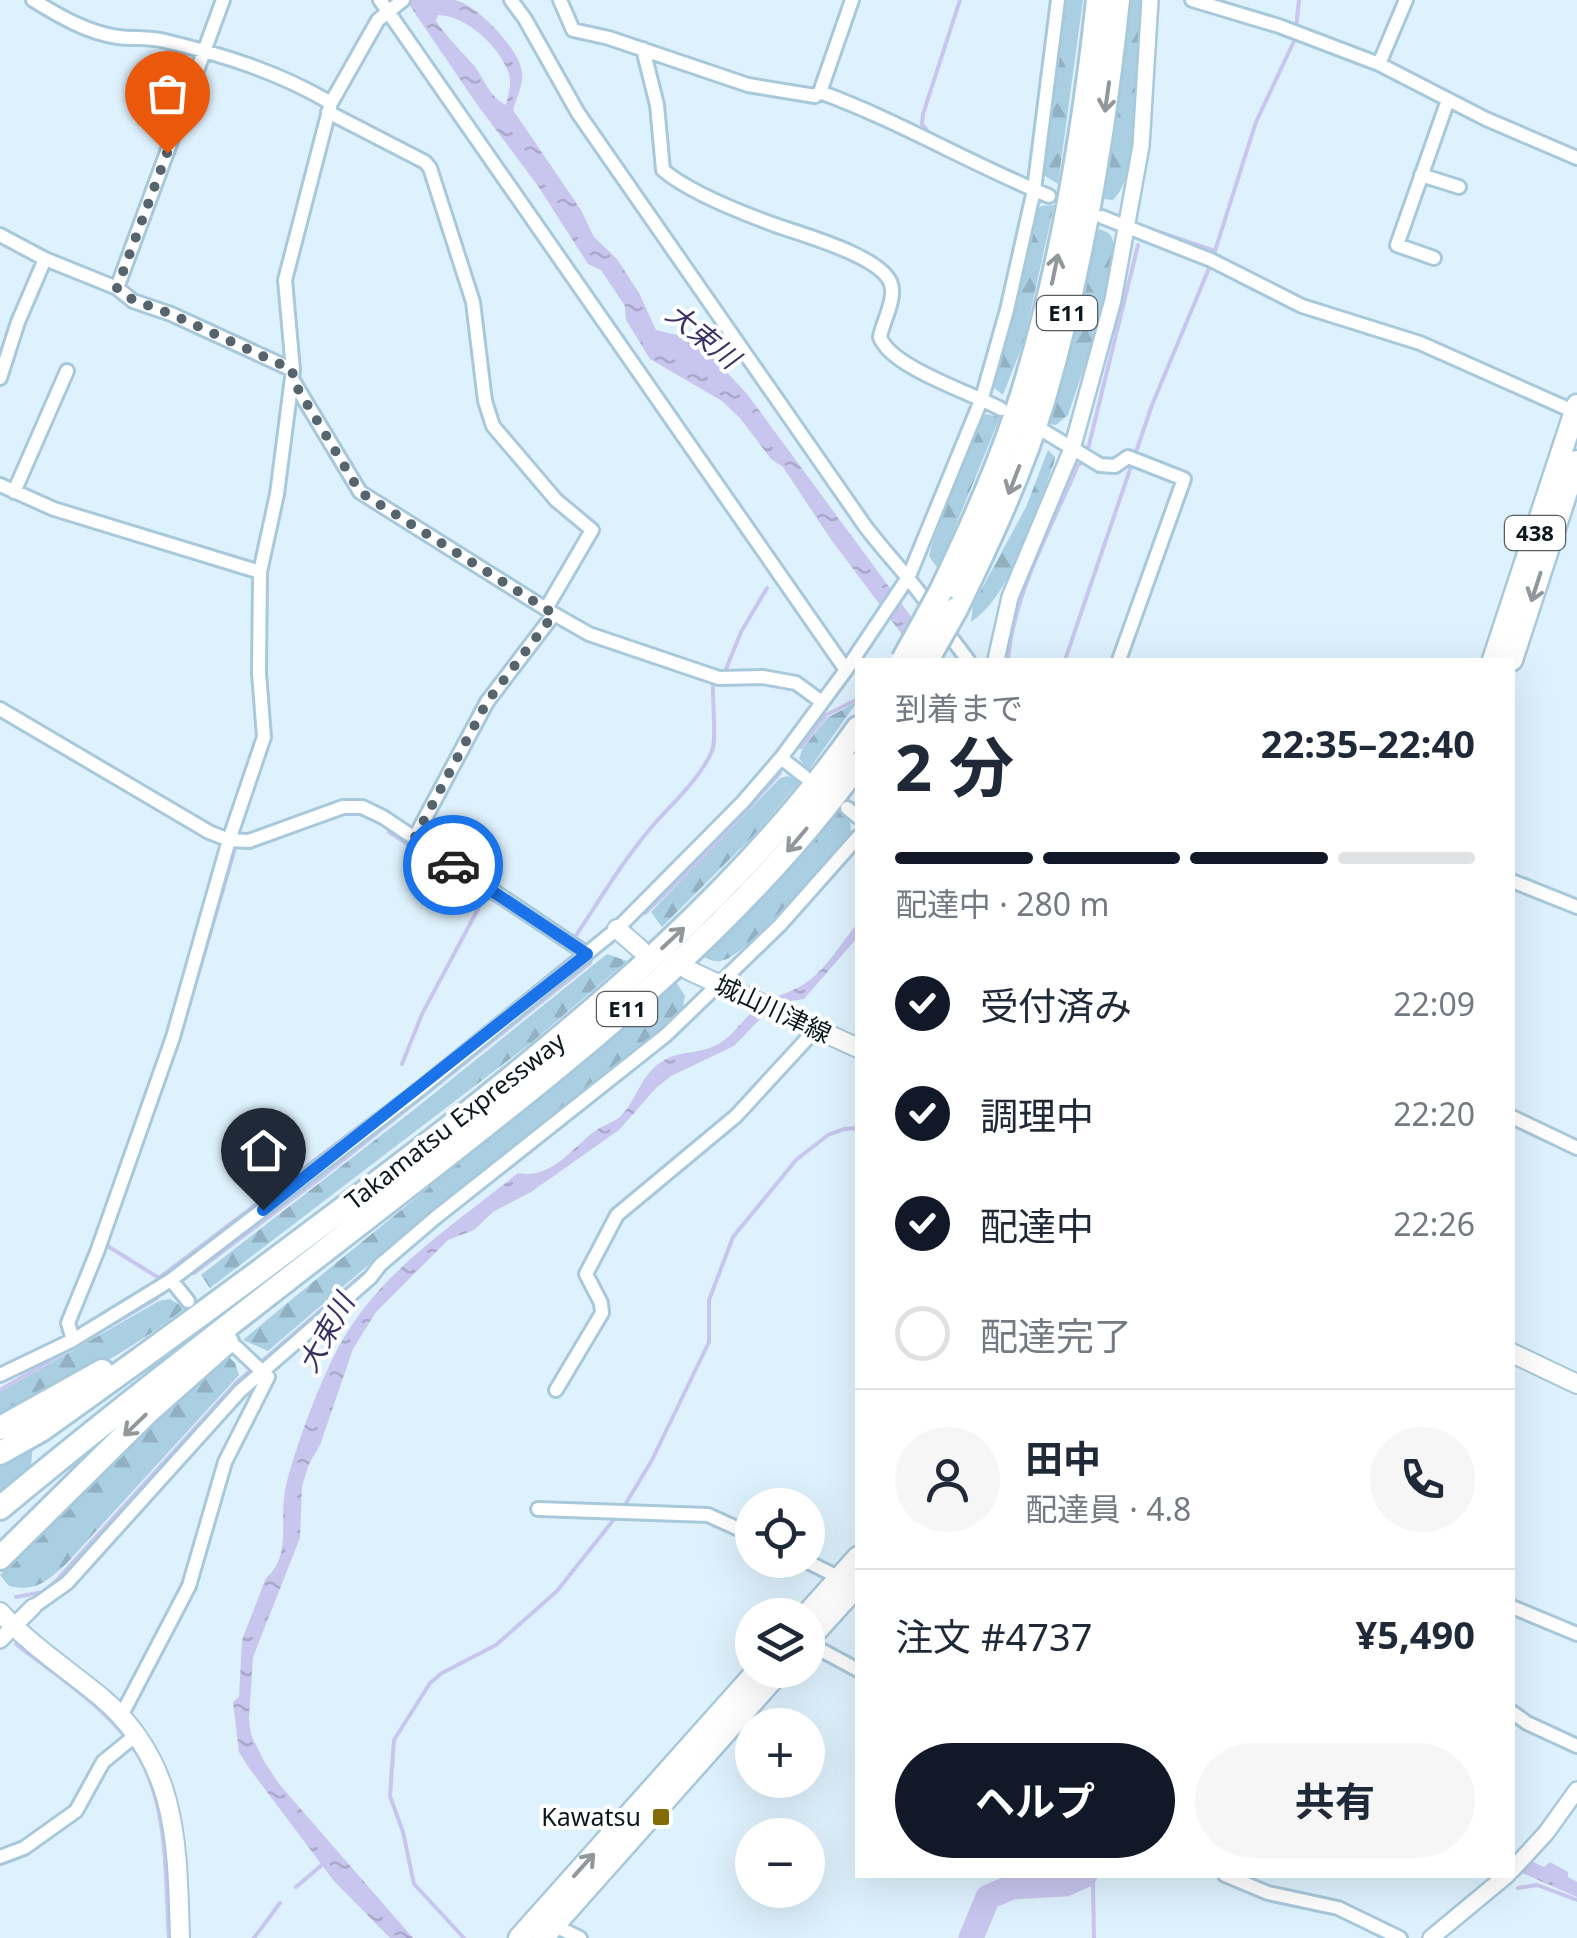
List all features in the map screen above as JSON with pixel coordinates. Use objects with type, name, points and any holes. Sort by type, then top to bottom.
[{"type":"highway","name":"E11","points":[[928,658],[1023,393],[1045,313],[1080,142],[1098,0]]},
{"type":"highway","name":"E11","points":[[906,658],[949,600],[1011,489],[1043,401],[1065,319],[1100,148],[1118,0]]},
{"type":"highway","name":"438","points":[[1494,658],[1576,410]]},
{"type":"highway","name":"438","points":[[1513,658],[1577,461]]},
{"type":"highway","name":"Takamatsu Expressway","points":[[192,1309],[351,1204],[627,981],[738,874],[797,808],[855,732]]},
{"type":"highway","name":"Takamatsu Expressway","points":[[364,1220],[506,1110],[642,996],[757,884],[855,768]]},
{"type":"highway","name":"E11","points":[[0,1508],[136,1395],[364,1220]]},
{"type":"highway","points":[[0,1558],[149,1412],[364,1220]]},
{"type":"highway","points":[[0,1428],[192,1309]]},
{"type":"highway","points":[[0,1452],[41,1430],[192,1309]]},
{"type":"highway","points":[[825,1601],[851,1583]]},
{"type":"highway","points":[[825,1619],[851,1583]]},
{"type":"highway","points":[[545,1927],[743,1688]]},
{"type":"highway","points":[[519,1938],[545,1927],[764,1688]]},
{"type":"main road","points":[[617,929],[640,948]]},
{"type":"main road","name":"城山川津線","points":[[688,970],[855,1047]]},
{"type":"main road","points":[[1515,1354],[1577,1384]]},
{"type":"main road","points":[[4,1626],[121,1716],[130,1740],[166,1791],[177,1842],[180,1938]]},
{"type":"street","points":[[33,0],[70,20],[116,37],[159,39],[245,62],[296,82],[430,168],[473,302],[485,401],[493,426],[556,500],[592,530],[550,611],[487,702],[414,839]]},
{"type":"street","points":[[117,288],[223,0]]},
{"type":"street","points":[[511,0],[526,19],[578,113],[865,526],[966,658]]},
{"type":"street","points":[[560,0],[573,30],[748,85],[814,96],[820,92],[852,0]]},
{"type":"street","points":[[0,1376],[74,1340],[171,1280],[419,1090],[617,929],[695,853],[780,758],[906,579],[982,398],[1034,190],[1058,0]]},
{"type":"street","points":[[996,658],[1010,598],[1072,449],[1098,363],[1141,146],[1150,0]]},
{"type":"street","points":[[1192,0],[1279,26],[1380,64],[1448,100],[1577,158]]},
{"type":"street","points":[[1380,64],[1406,0]]},
{"type":"street","points":[[74,1340],[68,1323],[174,1037],[264,737],[259,672],[260,572],[277,494],[293,374],[285,280],[330,107],[373,28],[391,5],[847,668]]},
{"type":"street","points":[[642,49],[657,106],[663,170],[704,194],[776,226],[816,236],[880,269],[888,278],[892,295],[882,324],[881,343],[891,353],[950,386],[1001,409]]},
{"type":"street","points":[[820,92],[880,115],[918,137],[1049,196]]},
{"type":"street","points":[[1434,258],[1397,245],[1448,100]]},
{"type":"street","points":[[1422,175],[1459,187]]},
{"type":"street","points":[[1102,217],[1213,261],[1302,306],[1420,344],[1576,410]]},
{"type":"street","points":[[0,236],[293,374],[360,492],[589,634],[719,678],[763,677],[796,683],[822,702]]},
{"type":"street","points":[[0,378],[44,259]]},
{"type":"street","points":[[14,492],[67,371]]},
{"type":"street","points":[[1042,430],[1110,468],[1128,457],[1184,478],[1121,658]]},
{"type":"street","points":[[0,485],[93,522],[260,572]]},
{"type":"street","points":[[0,708],[209,832],[230,840],[267,836],[343,807],[370,811],[587,954]]},
{"type":"street","points":[[780,758],[804,776]]},
{"type":"street","points":[[4,1626],[67,1582],[258,1367],[370,1278],[435,1218],[723,987],[855,840]]},
{"type":"street","points":[[1515,882],[1577,907]]},
{"type":"street","points":[[556,1390],[602,1313],[586,1274],[616,1215],[736,1116],[812,1027]]},
{"type":"street","points":[[1515,1118],[1577,1148]]},
{"type":"street","points":[[171,1280],[192,1309]]},
{"type":"street","points":[[121,1716],[189,1586],[225,1462],[268,1376],[236,1347]]},
{"type":"street","points":[[538,1508],[708,1515],[735,1527]]},
{"type":"street","points":[[825,1570],[851,1583]]},
{"type":"street","points":[[1515,1608],[1577,1634]]},
{"type":"street","points":[[825,1652],[855,1668]]},
{"type":"street","points":[[1515,1714],[1577,1746]]},
{"type":"street","points":[[0,1856],[24,1848],[76,1811],[103,1762],[130,1740]]},
{"type":"street","points":[[1515,1867],[1577,1790]]},
{"type":"street","points":[[1233,1878],[1268,1892],[1323,1902],[1400,1938]]},
{"type":"street","points":[[1431,1938],[1503,1878]]},
{"type":"street","points":[[545,1927],[580,1938]]},
{"type":"green space","points":[[1064,0],[1083,0],[1058,184],[1042,174],[1042,166]]},
{"type":"green space","points":[[1131,0],[1141,0],[1135,137],[1123,186],[1113,200],[1104,199],[1115,133]]},
{"type":"green space","points":[[1054,205],[1024,341],[1003,395],[992,386],[1036,212],[1041,206]]},
{"type":"green space","points":[[1099,229],[1111,236],[1113,251],[1105,297],[1068,415],[1056,425],[1049,424]]},
{"type":"green space","points":[[986,414],[1000,417],[938,569],[929,556],[932,544]]},
{"type":"green space","points":[[1048,450],[1055,457],[1054,463],[1022,550],[999,592],[971,622],[973,605],[1026,507]]},
{"type":"green space","points":[[855,703],[808,771],[799,758],[827,718]]},
{"type":"green space","points":[[788,776],[800,781],[757,832],[662,927],[651,912],[780,778]]},
{"type":"green space","points":[[838,811],[850,822],[851,832],[789,902],[736,953],[718,961],[702,956],[790,866]]},
{"type":"green space","points":[[607,954],[627,961],[531,1043],[210,1288],[201,1275]]},
{"type":"green space","points":[[676,982],[685,996],[683,1007],[656,1035],[387,1249],[268,1351],[243,1340],[569,1073]]},
{"type":"green space","points":[[170,1299],[185,1308],[118,1354],[0,1418],[0,1392],[159,1301]]},
{"type":"green space","points":[[228,1356],[239,1375],[66,1564],[40,1584],[26,1588],[9,1586],[0,1575],[81,1490]]},
{"type":"green space","points":[[33,1445],[31,1466],[0,1492],[0,1459]]},
{"type":"water","points":[[406,0],[463,3],[485,18],[505,40],[522,72],[513,110],[581,210],[594,237],[617,259],[656,330],[697,340],[747,394],[942,658],[920,658],[830,538],[783,467],[771,459],[740,418],[722,401],[650,359],[626,320],[625,306],[601,270],[588,264],[538,186]],"holes":[[[438,15],[460,21],[481,35],[505,64],[510,78],[506,105],[492,93],[436,21]]]},
{"type":"water","points":[[855,927],[855,940],[804,999],[783,1002],[734,1046],[671,1076],[619,1130],[531,1192],[493,1212],[474,1230],[448,1240],[376,1312],[353,1349],[302,1486],[300,1538],[253,1657],[249,1719],[251,1735],[279,1784],[413,1938],[390,1938],[334,1881],[249,1768],[239,1752],[233,1702],[239,1697],[242,1640],[282,1548],[289,1473],[331,1362],[350,1328],[385,1283],[428,1244],[518,1173],[541,1172],[551,1167],[595,1131],[619,1118],[650,1072],[663,1061],[720,1043],[759,1006],[807,982]]},
{"type":"water","points":[[1515,1853],[1544,1867],[1550,1862],[1568,1872],[1568,1877],[1577,1882],[1577,1897],[1515,1870]]},
{"type":"waterway","points":[[929,133],[922,124],[923,114],[960,0]]},
{"type":"waterway","points":[[1296,28],[1299,0]]},
{"type":"waterway","points":[[1213,257],[1256,122],[1295,39]]},
{"type":"waterway","points":[[982,159],[1019,175]]},
{"type":"waterway","points":[[1156,231],[1215,251]]},
{"type":"waterway","points":[[1087,453],[1138,245]]},
{"type":"waterway","points":[[1066,658],[1152,405],[1210,266]]},
{"type":"waterway","points":[[1008,658],[1026,585],[1078,465],[1084,461]]},
{"type":"waterway","points":[[724,674],[741,632],[767,588]]},
{"type":"waterway","points":[[575,937],[630,855],[692,783],[712,751],[713,682]]},
{"type":"waterway","points":[[801,747],[826,715],[855,700]]},
{"type":"waterway","points":[[645,913],[780,773]]},
{"type":"waterway","points":[[389,832],[544,933]]},
{"type":"waterway","points":[[104,1245],[179,1040],[236,845]]},
{"type":"waterway","points":[[402,1064],[422,1014],[486,894]]},
{"type":"waterway","points":[[194,1273],[323,1176],[590,963]]},
{"type":"waterway","points":[[106,1245],[159,1278],[373,1116]]},
{"type":"waterway","points":[[625,1505],[652,1460],[709,1342],[709,1300],[733,1237],[796,1160],[828,1135],[855,1128]]},
{"type":"waterway","name":"大束川","points":[[261,1362],[365,1276]]},
{"type":"waterway","points":[[0,1390],[157,1298]]},
{"type":"waterway","points":[[16,1597],[43,1592],[56,1581],[254,1368]]},
{"type":"waterway","points":[[464,1938],[414,1884],[403,1832],[390,1796],[394,1740],[430,1683],[496,1645],[557,1591],[615,1518]]},
{"type":"waterway","points":[[16,1644],[99,1709],[139,1757],[149,1777],[161,1822],[169,1938]]},
{"type":"waterway","points":[[296,1887],[323,1864]]},
{"type":"waterway","points":[[971,1938],[988,1897],[1012,1887],[1065,1884],[1078,1878]]},
{"type":"waterway","points":[[1090,1878],[1094,1938]]},
{"type":"waterway","points":[[1518,1888],[1537,1885],[1577,1900]]},
{"type":"waterway","points":[[254,1938],[280,1903]]},
{"type":"way so far","points":[[167,153],[117,288],[133,300],[293,370],[292,379],[352,481],[368,500],[391,510],[554,614],[487,702],[414,839],[453,865]]},
{"type":"place","name":"Kawatsu","points":[[661,1817]]},
{"type":"route","points":[[263,1210],[587,954],[453,865]]}]
